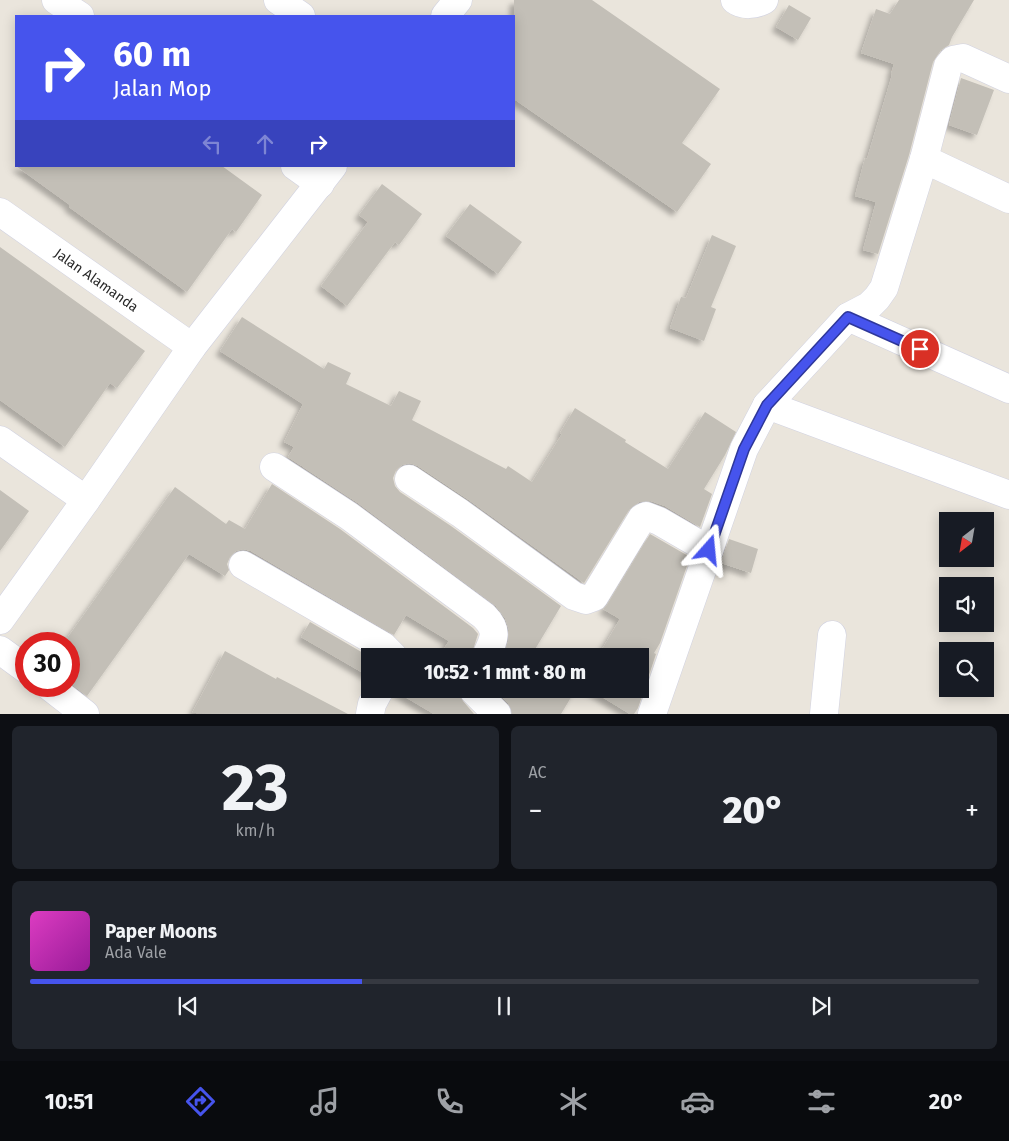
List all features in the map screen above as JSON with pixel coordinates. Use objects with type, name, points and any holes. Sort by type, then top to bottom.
[{"type":"street","points":[[56,0],[78,15]]},
{"type":"street","points":[[278,0],[300,15]]},
{"type":"street","points":[[446,15],[458,0]]},
{"type":"street","points":[[652,714],[744,449],[767,405],[848,317],[869,306],[884,288],[924,159],[948,66],[953,60],[963,58],[1009,79]]},
{"type":"street","points":[[924,159],[1009,200]]},
{"type":"street","points":[[0,620],[192,347],[327,175],[299,167]]},
{"type":"street","name":"Jalan Alamanda","points":[[0,212],[192,347]]},
{"type":"street","points":[[848,317],[1009,389]]},
{"type":"street","points":[[767,405],[1009,495]]},
{"type":"street","points":[[0,440],[86,500]]},
{"type":"street","points":[[274,467],[348,516],[484,616],[491,622],[494,629],[494,640],[490,648]]},
{"type":"street","points":[[409,478],[574,596],[586,600],[594,597],[642,518],[646,516],[659,520],[709,550]]},
{"type":"street","points":[[243,565],[385,648]]},
{"type":"street","points":[[824,714],[832,635]]},
{"type":"street","points":[[0,650],[15,661]]},
{"type":"street","points":[[63,697],[85,714]]},
{"type":"street","points":[[370,714],[375,698]]},
{"type":"street","points":[[480,698],[497,714]]},
{"type":"building","points":[[514,0],[592,0],[720,89],[682,143],[711,164],[677,212],[515,100]]},
{"type":"building","points":[[899,0],[974,0],[949,45],[941,50],[933,62],[909,155],[878,254],[863,250],[876,202],[855,196],[894,64],[861,53],[876,9],[890,14]]},
{"type":"building","points":[[789,5],[811,18],[798,40],[776,27]]},
{"type":"building","points":[[961,78],[994,90],[977,135],[949,125]]},
{"type":"building","points":[[17,167],[223,167],[262,195],[236,232],[232,229],[187,292],[69,207],[70,205]]},
{"type":"building","points":[[382,184],[422,214],[399,245],[395,242],[347,306],[321,286],[368,222],[359,215]]},
{"type":"building","points":[[470,204],[522,242],[498,274],[446,236]]},
{"type":"building","points":[[712,235],[736,246],[711,307],[716,309],[704,341],[670,328],[681,297],[686,298]]},
{"type":"building","points":[[0,247],[145,351],[117,388],[110,383],[65,447],[0,400]]},
{"type":"building","points":[[242,317],[324,369],[328,362],[351,373],[346,384],[391,406],[399,391],[421,401],[412,420],[506,469],[508,466],[532,482],[562,434],[560,433],[575,408],[668,469],[705,412],[736,432],[725,455],[704,489],[712,494],[700,527],[665,506],[651,501],[639,502],[629,510],[584,583],[469,500],[418,466],[410,463],[402,465],[396,470],[393,478],[395,486],[400,492],[451,526],[561,606],[536,648],[506,648],[509,630],[505,618],[496,606],[358,503],[288,457],[294,447],[284,442],[303,404],[220,351]]},
{"type":"building","points":[[272,484],[340,529],[473,628],[478,634],[474,648],[444,648],[449,641],[406,615],[394,635],[251,551],[243,549],[236,551],[230,557],[227,564],[229,570],[225,576],[189,554],[87,696],[80,691],[80,632],[72,632],[175,487],[226,524],[229,520],[245,529]]},
{"type":"building","points":[[0,490],[29,511],[0,551]]},
{"type":"building","points":[[650,534],[690,557],[660,643],[654,653],[656,654],[649,675],[649,648],[603,648],[620,619],[603,609]]},
{"type":"building","points":[[729,539],[758,549],[751,573],[721,563]]},
{"type":"building","points":[[310,622],[361,652],[361,672],[301,637]]},
{"type":"building","points":[[225,651],[276,679],[277,677],[348,714],[192,713]]},
{"type":"building","points":[[407,698],[462,698],[474,714],[434,714]]},
{"type":"building","points":[[503,698],[571,698],[561,714],[512,714],[508,703]]},
{"type":"building","points":[[604,698],[641,698],[634,714],[630,714]]},
{"type":"route","points":[[709,550],[744,449],[767,405],[848,317],[920,349]]}]
